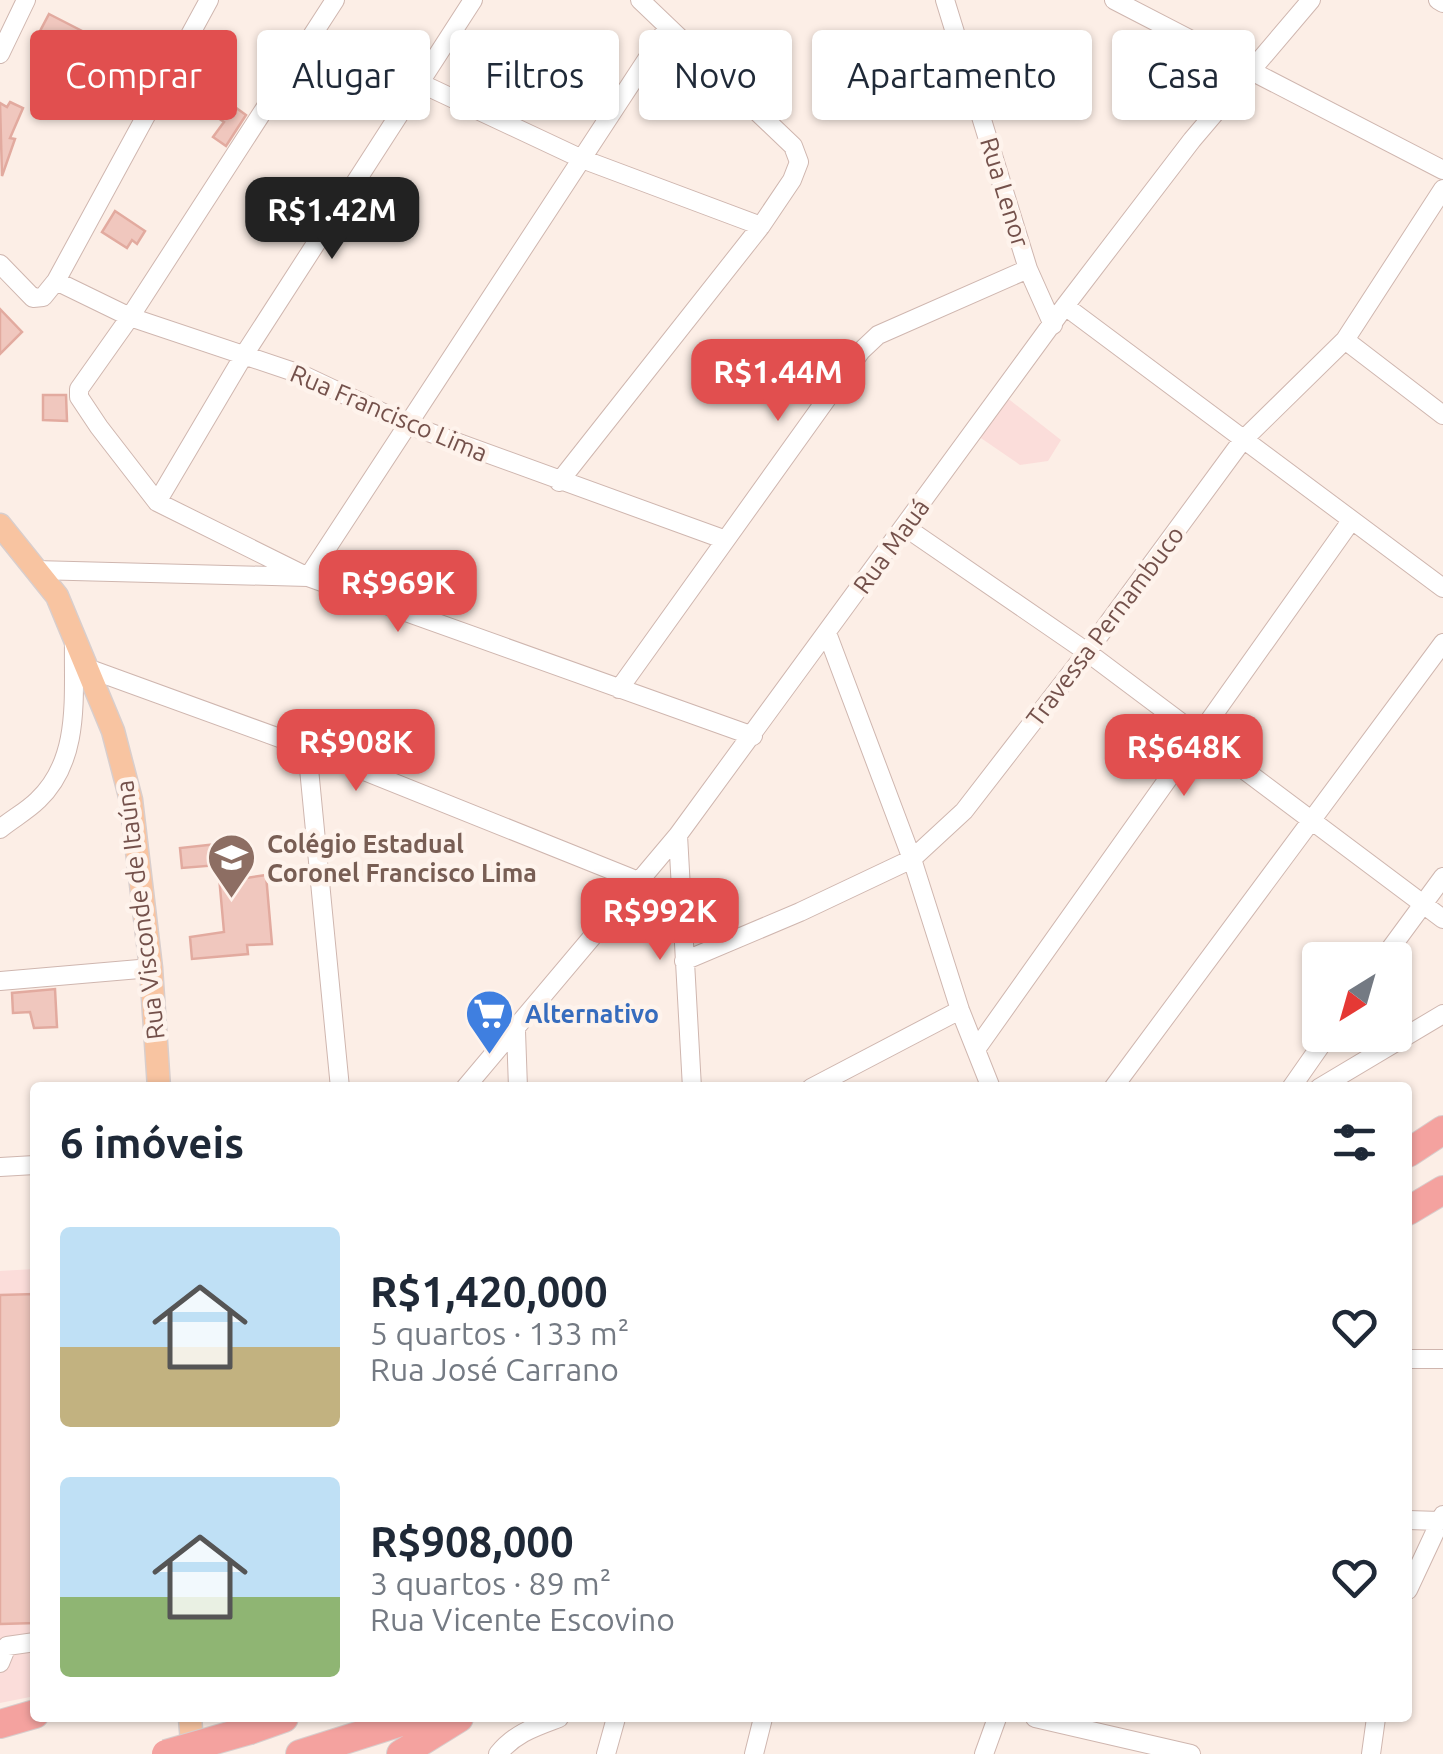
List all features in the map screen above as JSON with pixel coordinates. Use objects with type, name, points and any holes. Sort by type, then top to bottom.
[{"type":"highway","points":[[1412,1150],[1443,1130]]},
{"type":"highway","points":[[1412,1209],[1443,1190]]},
{"type":"highway","points":[[0,1724],[30,1715]]},
{"type":"highway","points":[[166,1754],[273,1722]]},
{"type":"highway","points":[[300,1754],[401,1722]]},
{"type":"highway","points":[[401,1754],[453,1722]]},
{"type":"main road","name":"Rua Visconde de Itaúna","points":[[0,524],[57,596],[113,731],[131,800],[151,968],[159,1082]]},
{"type":"main road","points":[[190,1722],[194,1754]]},
{"type":"street","points":[[0,54],[26,0]]},
{"type":"street","points":[[0,264],[34,298],[43,297],[56,281],[209,0]]},
{"type":"street","points":[[317,30],[335,0]]},
{"type":"street","points":[[430,67],[473,0]]},
{"type":"street","points":[[559,482],[760,226],[792,180],[798,162],[793,146],[640,0]]},
{"type":"street","name":"Rua Lenor","points":[[945,0],[1028,268],[1052,325]]},
{"type":"street","points":[[1114,0],[1170,30]]},
{"type":"street","points":[[1286,0],[1307,5]]},
{"type":"street","name":"Rua Mauá","points":[[1255,64],[1307,5]]},
{"type":"street","points":[[308,577],[668,27]]},
{"type":"street","points":[[1255,76],[1443,170]]},
{"type":"street","points":[[430,87],[582,159],[760,226]]},
{"type":"street","points":[[258,120],[130,317],[83,380],[80,397],[158,502],[308,577],[753,736]]},
{"type":"street","points":[[158,502],[244,355],[396,120]]},
{"type":"street","name":"Rua Mauá","points":[[470,1082],[678,835],[1064,306],[1210,120]]},
{"type":"street","name":"Travessa Pernambuco","points":[[684,961],[912,859],[964,810],[1087,652],[1242,441],[1345,340],[1443,189]]},
{"type":"street","points":[[619,689],[861,351],[878,335],[1028,268]]},
{"type":"street","name":"Rua Francisco Lima","points":[[56,281],[130,317],[303,375],[410,425],[724,539]]},
{"type":"street","points":[[1064,306],[1443,588]]},
{"type":"street","points":[[1345,340],[1443,415]]},
{"type":"street","points":[[976,1048],[1351,521]]},
{"type":"street","points":[[905,528],[1087,652],[1443,919]]},
{"type":"street","points":[[35,570],[308,577]]},
{"type":"street","points":[[0,829],[39,799],[62,770],[72,732],[74,632]]},
{"type":"street","points":[[827,632],[912,859],[960,1010],[988,1082]]},
{"type":"street","points":[[1118,1082],[1443,643]]},
{"type":"street","points":[[87,668],[308,748],[640,882]]},
{"type":"street","points":[[308,748],[339,1082]]},
{"type":"street","points":[[678,835],[692,1082]]},
{"type":"street","points":[[1395,942],[1443,878]]},
{"type":"street","points":[[0,981],[151,968]]},
{"type":"street","points":[[822,1082],[960,1010]]},
{"type":"street","points":[[1329,1082],[1443,1014]]},
{"type":"street","points":[[516,1031],[518,1082]]},
{"type":"street","points":[[1295,1082],[1316,1052]]},
{"type":"street","points":[[0,1167],[30,1166]]},
{"type":"street","points":[[1412,1359],[1443,1360]]},
{"type":"street","points":[[1412,1520],[1442,1518],[1412,1582]]},
{"type":"street","points":[[0,1663],[7,1646],[30,1643]]},
{"type":"street","points":[[498,1754],[509,1740],[548,1722]]},
{"type":"street","points":[[606,1754],[615,1722]]},
{"type":"street","points":[[754,1754],[762,1722]]},
{"type":"street","points":[[984,1754],[995,1722]]},
{"type":"street","points":[[1052,1722],[1191,1754]]},
{"type":"street","points":[[1371,1754],[1375,1722]]},
{"type":"shaded area","points":[[1006,397],[1061,440],[1048,461],[1020,465],[975,434]]},
{"type":"shaded area","points":[[30,1269],[30,1697],[0,1703],[0,1271]]},
{"type":"building","points":[[49,14],[80,30],[41,30]]},
{"type":"building","points":[[10,102],[23,108],[10,138],[15,139],[2,176],[0,103],[7,107]]},
{"type":"building","points":[[237,108],[246,115],[226,146],[213,137],[224,122],[221,120],[237,120]]},
{"type":"building","points":[[115,211],[145,231],[137,244],[132,240],[127,248],[102,232]]},
{"type":"building","points":[[0,309],[22,332],[0,354]]},
{"type":"building","points":[[43,395],[66,395],[67,421],[43,420]]},
{"type":"building","name":"Colégio Estadual Coronel Francisco Lima","points":[[236,842],[240,879],[266,875],[272,944],[247,945],[248,954],[192,959],[190,937],[224,932],[218,865],[182,868],[180,848]]},
{"type":"building","points":[[55,989],[57,1027],[34,1028],[30,1012],[13,1013],[12,993]]},
{"type":"building","points":[[30,1294],[30,1623],[0,1624],[0,1295]]},
{"type":"place","name":"Colégio Estadual Coronel Francisco Lima","points":[[232,900]]},
{"type":"place","name":"Alternativo","points":[[490,1056]]}]
